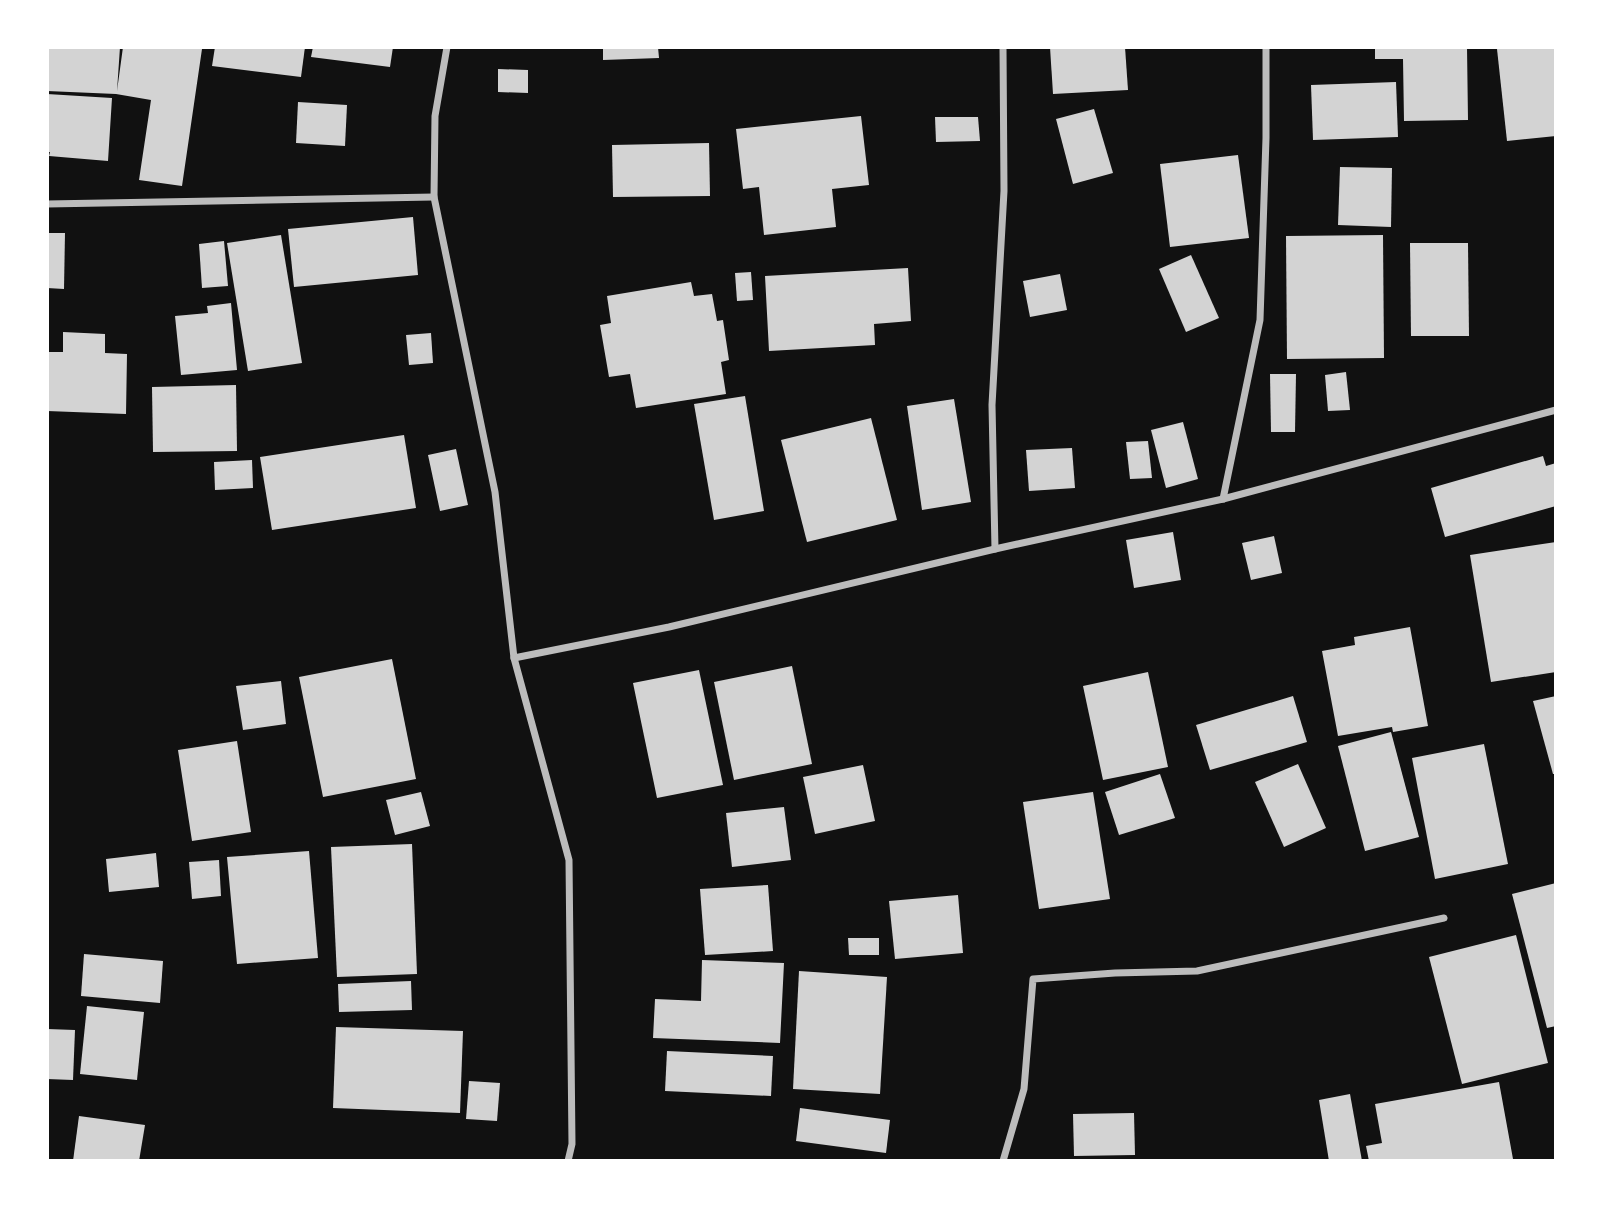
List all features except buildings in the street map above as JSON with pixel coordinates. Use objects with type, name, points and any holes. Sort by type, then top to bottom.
[{"type":"street","points":[[447,47],[435,116],[435,197],[495,492],[514,659],[569,860],[572,1144],[568,1161]]},
{"type":"street","points":[[995,549],[992,405],[1003,191],[1003,47]]},
{"type":"street","points":[[1223,499],[1260,320],[1266,47]]},
{"type":"street","points":[[47,204],[435,197]]},
{"type":"street","points":[[514,659],[669,627],[995,549],[1223,499],[1556,410]]},
{"type":"street","points":[[1003,1161],[1024,1089],[1033,979],[1197,971],[1444,918]]}]
